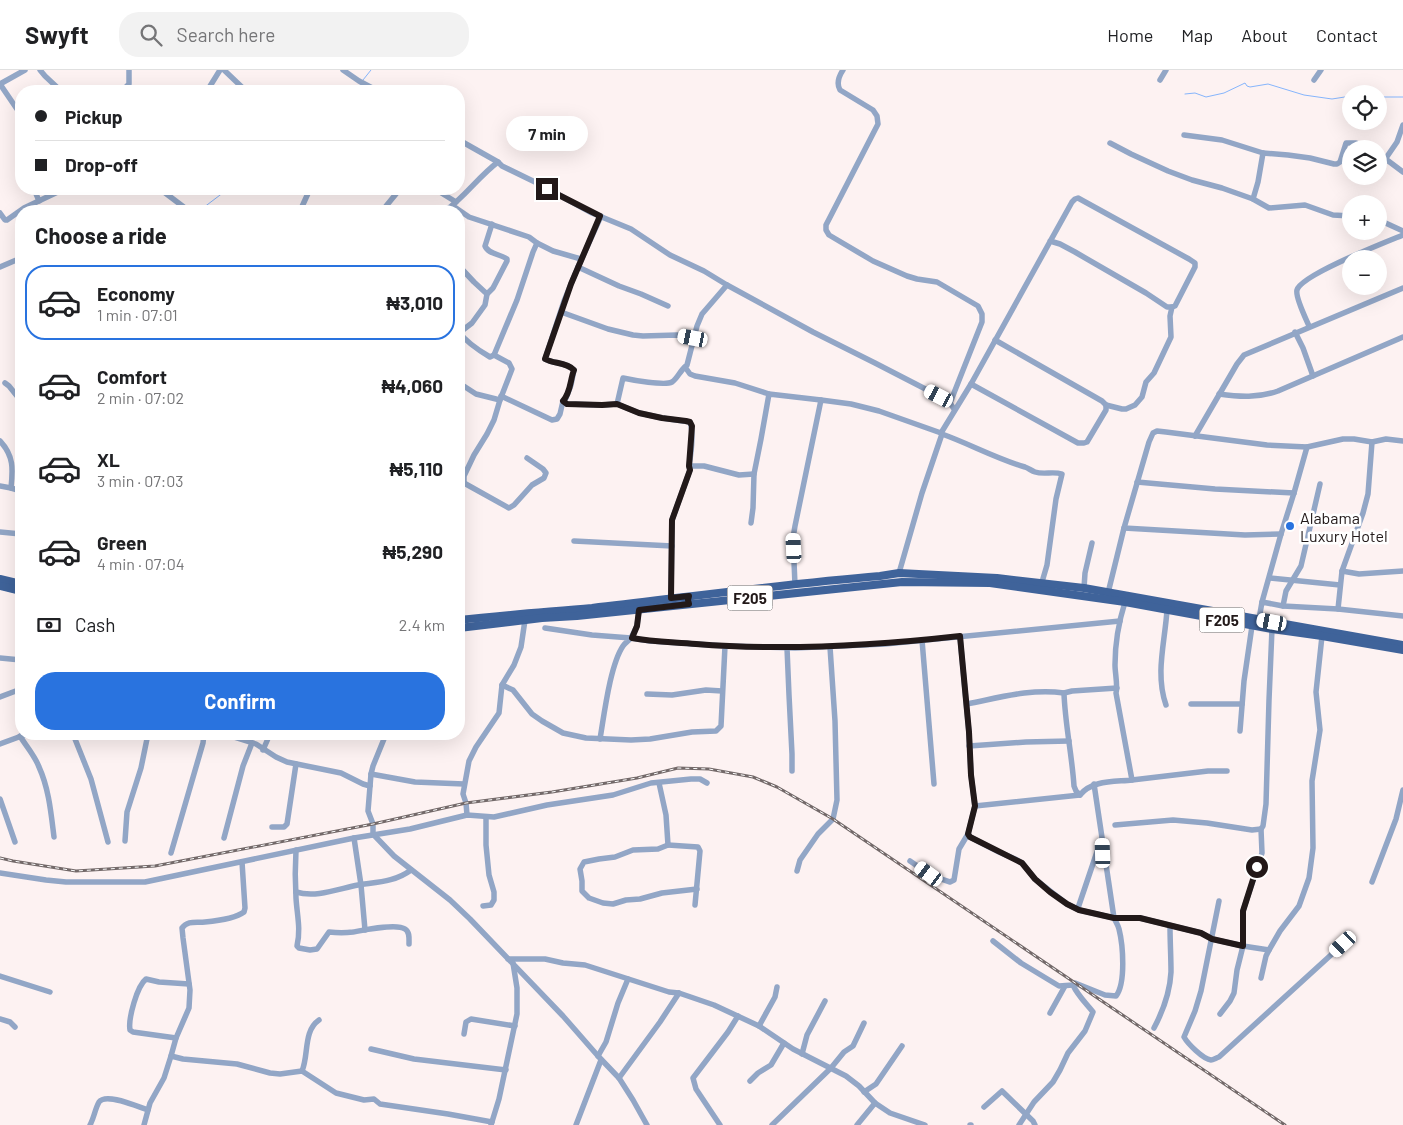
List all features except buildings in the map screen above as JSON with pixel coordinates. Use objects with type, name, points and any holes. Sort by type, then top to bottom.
[{"type":"main road","name":"F205","points":[[465,627],[639,610],[689,600],[899,573],[997,578],[1084,588],[1403,645]]},
{"type":"main road","points":[[0,579],[15,583]]},
{"type":"main road","name":"F205","points":[[465,619],[509,614],[554,612],[671,598],[689,600],[910,582],[990,583],[1125,602],[1252,626],[1403,650]]},
{"type":"main road","points":[[0,586],[15,590]]},
{"type":"street","points":[[15,106],[0,84],[25,70]]},
{"type":"street","points":[[40,70],[55,85]]},
{"type":"street","points":[[128,85],[129,70]]},
{"type":"street","points":[[210,85],[220,70]]},
{"type":"street","points":[[224,70],[240,85]]},
{"type":"street","points":[[343,70],[365,85]]},
{"type":"street","points":[[843,70],[838,82],[840,90],[873,110],[877,116],[878,124],[826,225],[826,230],[829,235],[873,261],[908,276],[937,282],[975,304],[981,310],[982,322],[950,403]]},
{"type":"street","points":[[1160,80],[1166,70]]},
{"type":"street","points":[[1314,80],[1320,70]]},
{"type":"street","points":[[1387,157],[1397,142],[1403,125]]},
{"type":"street","points":[[1184,135],[1222,140],[1263,153],[1288,154],[1337,164],[1340,162],[1342,156]]},
{"type":"street","points":[[465,143],[502,166],[600,216],[631,229],[670,255],[704,271],[812,332],[939,396],[950,403],[954,409]]},
{"type":"street","points":[[1110,143],[1176,174],[1254,199],[1268,208],[1305,204],[1333,216],[1342,216]]},
{"type":"street","points":[[1254,199],[1263,153]]},
{"type":"street","points":[[1387,159],[1403,172]]},
{"type":"street","points":[[465,194],[498,162]]},
{"type":"street","points":[[36,195],[39,201]]},
{"type":"street","points":[[31,205],[52,195]]},
{"type":"street","points":[[168,195],[181,205]]},
{"type":"street","points":[[387,205],[395,195]]},
{"type":"street","points":[[443,195],[455,204],[464,195]]},
{"type":"street","points":[[899,573],[941,433],[970,384],[994,340],[1075,198],[1195,263],[1188,283],[1175,306],[1172,307],[1170,316],[1172,337],[1154,373],[1146,382],[1142,397],[1135,405],[1126,409],[1106,405],[994,340]]},
{"type":"street","points":[[0,213],[5,220],[15,214]]},
{"type":"street","points":[[465,213],[469,217],[529,237],[553,251],[581,259]]},
{"type":"street","points":[[465,387],[476,394],[500,398],[552,420],[556,419],[560,414],[563,401],[571,385],[574,370],[570,366],[550,363],[545,359],[581,259],[600,216]]},
{"type":"street","points":[[465,328],[472,323],[485,305],[487,294],[493,288],[507,259],[486,249],[484,246],[492,224]]},
{"type":"street","points":[[1387,224],[1403,233]]},
{"type":"street","points":[[1309,326],[1297,294],[1299,286],[1323,270],[1403,233]]},
{"type":"street","points":[[1050,241],[1075,252],[1167,306],[1172,307]]},
{"type":"street","points":[[494,356],[517,300],[537,243]]},
{"type":"street","points":[[0,266],[15,260]]},
{"type":"street","points":[[578,267],[668,306]]},
{"type":"street","points":[[465,272],[487,294]]},
{"type":"street","points":[[617,404],[624,378],[668,384],[674,380],[687,365],[693,338],[702,314],[727,285]]},
{"type":"street","points":[[1195,436],[1244,355],[1403,288]]},
{"type":"street","points":[[561,312],[608,329],[633,335],[677,335],[693,338]]},
{"type":"street","points":[[1295,332],[1304,348],[1313,376]]},
{"type":"street","points":[[1219,394],[1246,397],[1264,396],[1403,337]]},
{"type":"street","points":[[465,338],[478,350],[490,357],[494,356],[509,363],[512,369],[488,434],[474,455],[465,474]]},
{"type":"street","points":[[685,367],[694,376],[735,384],[769,394],[851,404],[879,411],[965,442],[1016,466],[1026,467],[1041,474],[1057,472],[1062,474],[1056,499],[1047,565],[1042,582]]},
{"type":"street","points":[[5,383],[15,394]]},
{"type":"street","points":[[970,384],[1078,443],[1087,442],[1106,410],[1106,405]]},
{"type":"street","points":[[751,523],[754,508],[754,474],[762,440],[769,394]]},
{"type":"street","points":[[795,585],[793,538],[821,400]]},
{"type":"street","points":[[563,401],[567,404],[617,404],[639,413],[690,422],[692,433],[690,470],[672,520],[671,598]]},
{"type":"street","points":[[1108,593],[1124,528],[1152,433],[1157,431],[1267,445],[1307,447],[1354,439],[1372,442],[1386,439],[1403,441]]},
{"type":"street","points":[[0,441],[11,458],[11,488]]},
{"type":"street","points":[[1338,609],[1342,571],[1368,494],[1372,442]]},
{"type":"street","points":[[1259,619],[1280,534],[1307,447]]},
{"type":"street","points":[[465,484],[509,508],[532,485],[544,478],[546,473],[527,458]]},
{"type":"street","points":[[689,466],[704,466],[739,475],[754,474]]},
{"type":"street","points":[[1137,482],[1215,489],[1294,493]]},
{"type":"street","points":[[1283,606],[1286,591],[1301,566],[1320,484]]},
{"type":"street","points":[[0,486],[15,489]]},
{"type":"street","points":[[1124,528],[1245,535],[1280,534]]},
{"type":"street","points":[[0,532],[15,533]]},
{"type":"street","points":[[574,541],[672,546]]},
{"type":"street","points":[[1084,588],[1085,573],[1092,542]]},
{"type":"street","points":[[1342,571],[1359,574],[1403,571]]},
{"type":"street","points":[[1270,578],[1340,585]]},
{"type":"street","points":[[1125,602],[1120,621],[1115,658],[1115,679],[1132,780]]},
{"type":"street","points":[[1262,602],[1283,606],[1338,609],[1403,616]]},
{"type":"street","points":[[600,739],[614,669],[624,645],[632,638],[637,626],[639,610]]},
{"type":"street","points":[[1166,610],[1166,629],[1160,668],[1166,705]]},
{"type":"street","points":[[467,815],[463,794],[469,761],[499,713],[502,685],[514,665],[521,647],[525,620]]},
{"type":"street","points":[[545,628],[650,641],[788,648],[830,647],[922,640],[1120,621]]},
{"type":"street","points":[[1240,730],[1244,681],[1252,626]]},
{"type":"street","points":[[1220,1014],[1234,993],[1243,946],[1243,911],[1262,853],[1261,829],[1264,826],[1266,804],[1268,700],[1272,629]]},
{"type":"street","points":[[910,860],[929,874],[950,882],[954,880],[959,849],[968,834],[975,806],[960,636]]},
{"type":"street","points":[[1261,978],[1266,956],[1280,931],[1299,906],[1304,896],[1310,872],[1313,848],[1312,781],[1320,730],[1316,692],[1322,636]]},
{"type":"street","points":[[922,640],[934,784]]},
{"type":"street","points":[[502,685],[513,690],[532,714],[542,721],[563,733],[586,738],[650,739],[692,732],[716,731],[721,726],[725,646]]},
{"type":"street","points":[[797,871],[800,860],[818,834],[833,819],[837,800],[835,721],[830,647]]},
{"type":"street","points":[[788,648],[788,695],[792,770]]},
{"type":"street","points":[[0,658],[15,659]]},
{"type":"street","points":[[967,704],[1023,693],[1052,691],[1064,693],[1072,690],[1117,688]]},
{"type":"street","points":[[648,694],[672,695],[706,690],[722,691]]},
{"type":"street","points":[[0,697],[15,691]]},
{"type":"street","points":[[1064,693],[1074,786],[1080,795]]},
{"type":"street","points":[[1191,704],[1242,704]]},
{"type":"street","points":[[0,744],[15,738]]},
{"type":"street","points":[[22,740],[38,765],[44,781],[54,837]]},
{"type":"street","points":[[75,740],[90,779],[108,842]]},
{"type":"street","points":[[125,841],[128,812],[147,740]]},
{"type":"street","points":[[171,853],[203,740]]},
{"type":"street","points":[[243,740],[256,744],[263,748],[263,750],[287,762],[341,773],[370,786]]},
{"type":"street","points":[[263,750],[267,740]]},
{"type":"street","points":[[384,740],[371,774],[368,811],[373,834],[394,856],[450,900],[564,1016],[599,1058],[619,1078],[647,1125]]},
{"type":"street","points":[[969,746],[1069,741]]},
{"type":"street","points":[[224,838],[243,766],[252,743]]},
{"type":"street","points":[[272,827],[284,827],[287,824],[296,764]]},
{"type":"street","points":[[975,806],[1080,795],[1085,789],[1094,784],[1200,772],[1226,771]]},
{"type":"street","points":[[371,774],[423,783],[464,784]]},
{"type":"street","points":[[0,873],[66,882],[134,883],[159,880],[467,815],[494,817],[547,805],[613,796],[651,783],[691,779],[707,783]]},
{"type":"street","points":[[659,783],[666,815],[668,845]]},
{"type":"street","points":[[993,941],[1021,963],[1059,986],[1073,985],[1075,983],[1105,995],[1116,996],[1120,992],[1124,967],[1119,928],[1114,918],[1103,853],[1103,836],[1094,784]]},
{"type":"street","points":[[1372,882],[1396,819],[1403,790]]},
{"type":"street","points":[[0,799],[15,842]]},
{"type":"street","points":[[483,906],[491,905],[494,900],[486,845],[486,817]]},
{"type":"street","points":[[1115,825],[1173,820],[1252,830],[1261,829]]},
{"type":"street","points":[[968,834],[975,840],[1022,863],[1035,879],[1067,904],[1114,918],[1140,918],[1201,933],[1212,939],[1269,950]]},
{"type":"street","points":[[1078,908],[1103,836]]},
{"type":"street","points":[[354,838],[365,930]]},
{"type":"street","points":[[695,904],[697,889],[700,851],[698,847],[668,845],[658,849],[633,850],[615,858],[584,862],[580,869],[582,891],[589,898],[603,903],[613,904],[626,900],[640,900],[662,893],[697,889]]},
{"type":"street","points":[[296,850],[296,892],[299,923],[298,948],[317,949],[329,932],[352,932],[383,927],[403,927],[408,932],[409,944]]},
{"type":"street","points":[[144,1125],[150,1103],[164,1078],[191,998],[182,928],[189,923],[238,916],[244,912],[242,862]]},
{"type":"street","points":[[296,892],[300,894],[317,894],[391,880],[411,870]]},
{"type":"street","points":[[1219,901],[1198,1003],[1184,1037],[1190,1045],[1206,1058],[1212,1060],[1219,1057],[1343,944]]},
{"type":"street","points":[[1154,1028],[1169,989],[1170,926]]},
{"type":"street","points":[[510,961],[545,959],[585,965],[714,1005],[759,1026],[802,1054],[846,1076],[875,1103],[890,1113],[911,1123],[926,1125]]},
{"type":"street","points":[[171,1056],[183,1059],[238,1064],[270,1073],[280,1074],[302,1071],[336,1093],[364,1100],[374,1100],[380,1104],[424,1110],[492,1124],[506,1070],[517,1014],[516,988],[510,961]]},
{"type":"street","points":[[0,976],[50,992]]},
{"type":"street","points":[[176,1038],[133,1032],[130,1030],[129,1024],[132,1012],[141,983],[146,979],[159,982],[190,984]]},
{"type":"street","points":[[576,1125],[628,979]]},
{"type":"street","points":[[1018,1125],[1056,1076],[1068,1053],[1085,1030],[1093,1012],[1077,995],[1073,985]]},
{"type":"street","points":[[1050,1013],[1065,986]]},
{"type":"street","points":[[759,1026],[773,1002],[777,987]]},
{"type":"street","points":[[619,1078],[679,993]]},
{"type":"street","points":[[802,1054],[807,1035],[825,1001]]},
{"type":"street","points":[[720,1125],[696,1088],[693,1078],[738,1016]]},
{"type":"street","points":[[0,1019],[10,1022],[15,1027]]},
{"type":"street","points":[[464,1034],[466,1022],[471,1019],[515,1026]]},
{"type":"street","points":[[302,1071],[311,1027],[318,1020]]},
{"type":"street","points":[[772,1125],[831,1068],[844,1052],[853,1046],[864,1023]]},
{"type":"street","points":[[750,1081],[758,1073],[771,1065],[784,1043]]},
{"type":"street","points":[[864,1092],[876,1084],[902,1046]]},
{"type":"street","points":[[372,1049],[414,1059],[506,1070]]},
{"type":"street","points":[[984,1108],[1002,1092],[1035,1125]]},
{"type":"street","points":[[90,1125],[100,1100],[104,1098],[113,1098],[148,1110]]},
{"type":"street","points":[[857,1125],[875,1103]]},
{"type":"waterway","points":[[363,80],[371,70]]},
{"type":"waterway","points":[[1185,94],[1195,93],[1206,97],[1224,93],[1245,83],[1250,87],[1268,84],[1304,95],[1332,99],[1342,97]]},
{"type":"waterway","points":[[1387,97],[1403,97]]},
{"type":"waterway","points":[[207,205],[220,195]]},
{"type":"railway","points":[[0,858],[76,871],[155,866],[373,824],[466,803],[552,792],[637,778],[678,768],[709,769],[753,777],[777,787],[833,819],[1285,1125]]},
{"type":"place","name":"Alabama Luxury Hotel","points":[[1290,526]]},
{"type":"route","points":[[547,189],[600,216],[564,301],[545,359],[550,363],[570,366],[574,370],[571,385],[563,401],[567,404],[617,404],[639,413],[690,422],[692,426],[690,470],[671,525],[670,594],[671,598],[689,596],[689,604],[639,610],[637,626],[632,638],[725,646],[795,648],[885,644],[960,636],[975,806],[968,834],[970,837],[1022,863],[1035,879],[1050,892],[1079,910],[1114,918],[1140,918],[1201,933],[1212,939],[1243,946],[1243,911],[1257,867]]}]
